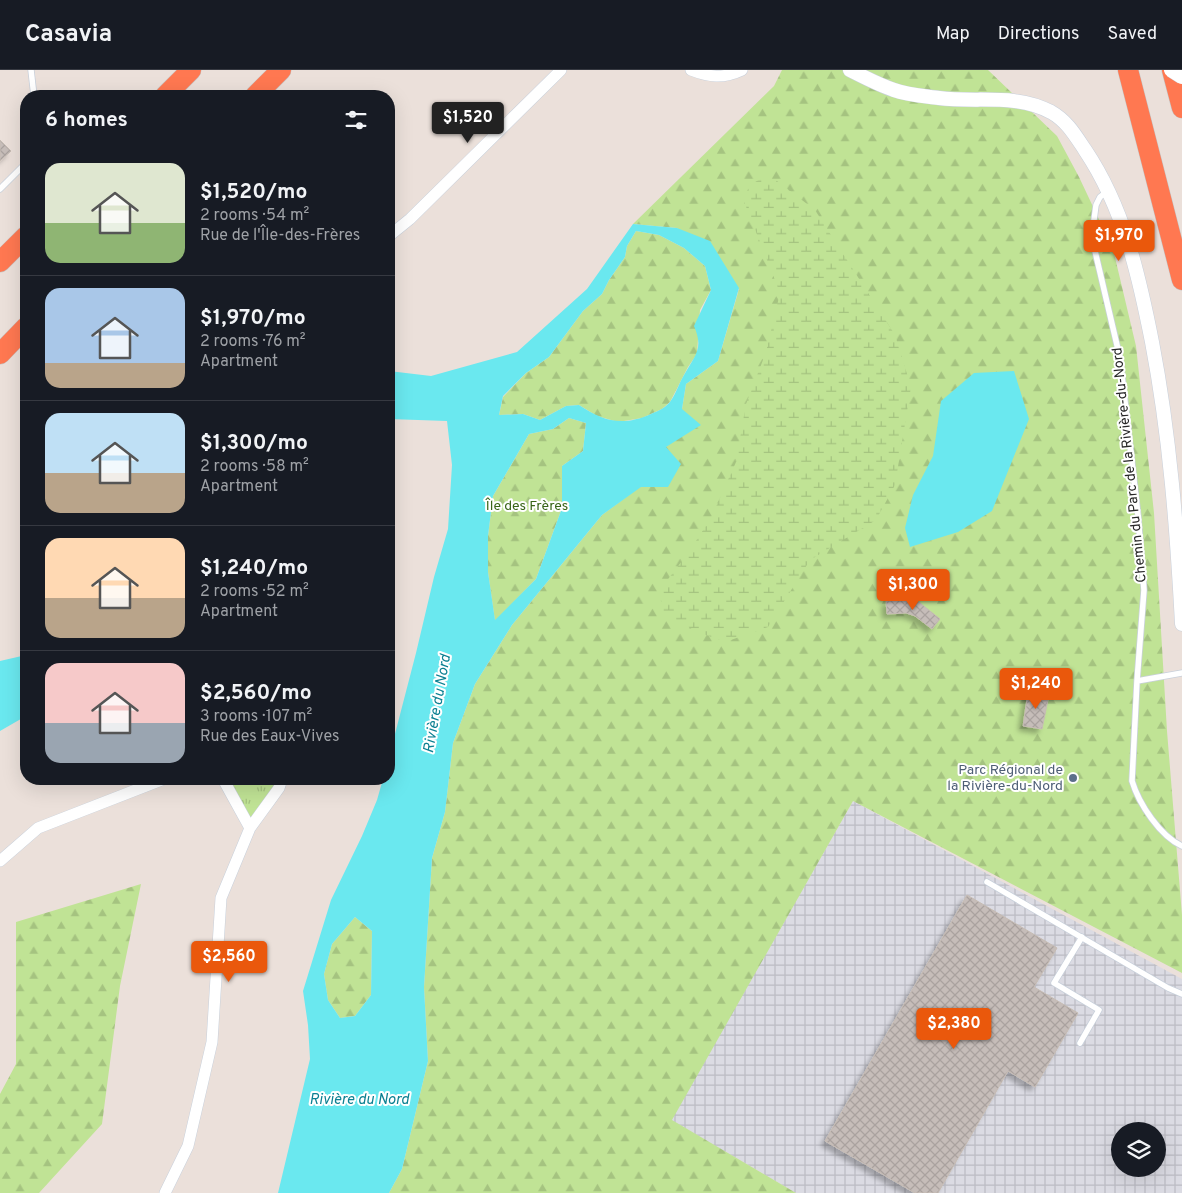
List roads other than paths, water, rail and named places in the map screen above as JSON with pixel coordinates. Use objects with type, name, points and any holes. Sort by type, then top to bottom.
[{"type":"highway","points":[[160,90],[176,70]]},
{"type":"highway","points":[[171,90],[191,70]]},
{"type":"highway","points":[[261,90],[281,70]]},
{"type":"highway","points":[[1128,70],[1182,280]]},
{"type":"highway","points":[[1171,70],[1182,108]]},
{"type":"highway","points":[[0,262],[20,242]]},
{"type":"highway","points":[[0,354],[20,333]]},
{"type":"street","points":[[395,231],[410,219],[561,70]]},
{"type":"street","points":[[691,70],[707,77],[733,74],[742,70]]},
{"type":"street","points":[[850,70],[895,91],[941,98],[1004,99],[1033,103],[1065,121],[1089,156],[1108,191],[1132,253],[1156,360],[1171,460],[1182,624]]},
{"type":"street","points":[[1171,70],[1182,77]]},
{"type":"street","points":[[0,861],[38,828],[149,785]]},
{"type":"street","points":[[226,785],[250,828]]},
{"type":"street","points":[[165,1193],[188,1146],[212,1042],[221,898],[250,828],[280,785]]},
{"type":"lane","points":[[31,70],[33,90]]},
{"type":"lane","points":[[0,189],[20,169]]},
{"type":"lane","name":"Chemin du Parc de la Rivière-du-Nord","points":[[1108,191],[1100,197],[1096,205],[1094,220],[1095,251],[1120,358],[1138,515],[1144,590],[1132,781],[1136,795],[1144,808],[1167,836],[1182,846]]},
{"type":"lane","points":[[1137,681],[1182,673]]},
{"type":"lane","points":[[987,882],[1168,988],[1182,994]]},
{"type":"lane","points":[[1080,1043],[1099,1010],[1054,983],[1082,937]]},
{"type":"water","name":"Rivière du Nord","points":[[633,224],[677,228],[710,241],[739,288],[718,361],[686,384],[682,409],[701,425],[666,447],[681,464],[668,487],[641,487],[602,515],[512,625],[475,684],[453,743],[445,812],[432,858],[424,987],[428,1061],[402,1169],[389,1193],[278,1193],[310,1059],[303,991],[331,900],[362,836],[381,785],[395,785],[395,734],[434,577],[448,529],[452,465],[447,421],[395,419],[395,372],[431,376],[517,352],[587,289]],"holes":[[[636,231],[659,235],[684,248],[705,266],[711,290],[694,326],[698,341],[697,352],[670,402],[664,408],[641,418],[622,421],[596,415],[579,405],[566,406],[540,420],[523,414],[499,415],[503,396],[526,373],[549,357],[583,311],[602,294],[625,257],[627,246]],[[569,418],[586,423],[583,451],[562,466],[562,508],[536,579],[495,620],[488,572],[488,536],[493,496],[529,434],[553,429]],[[355,917],[372,931],[371,995],[355,1016],[340,1018],[328,1000],[324,974],[332,944]]]},
{"type":"water","points":[[1014,371],[1029,419],[992,511],[958,532],[910,547],[905,528],[913,495],[933,456],[941,401],[974,373]]},
{"type":"water","points":[[20,656],[20,719],[0,731],[0,661]]},
{"type":"place","name":"Parc Régional de la Rivière-du-Nord","points":[[1073,778]]},
{"type":"park label","name":"Île des Frères","points":[[527,506]]}]
